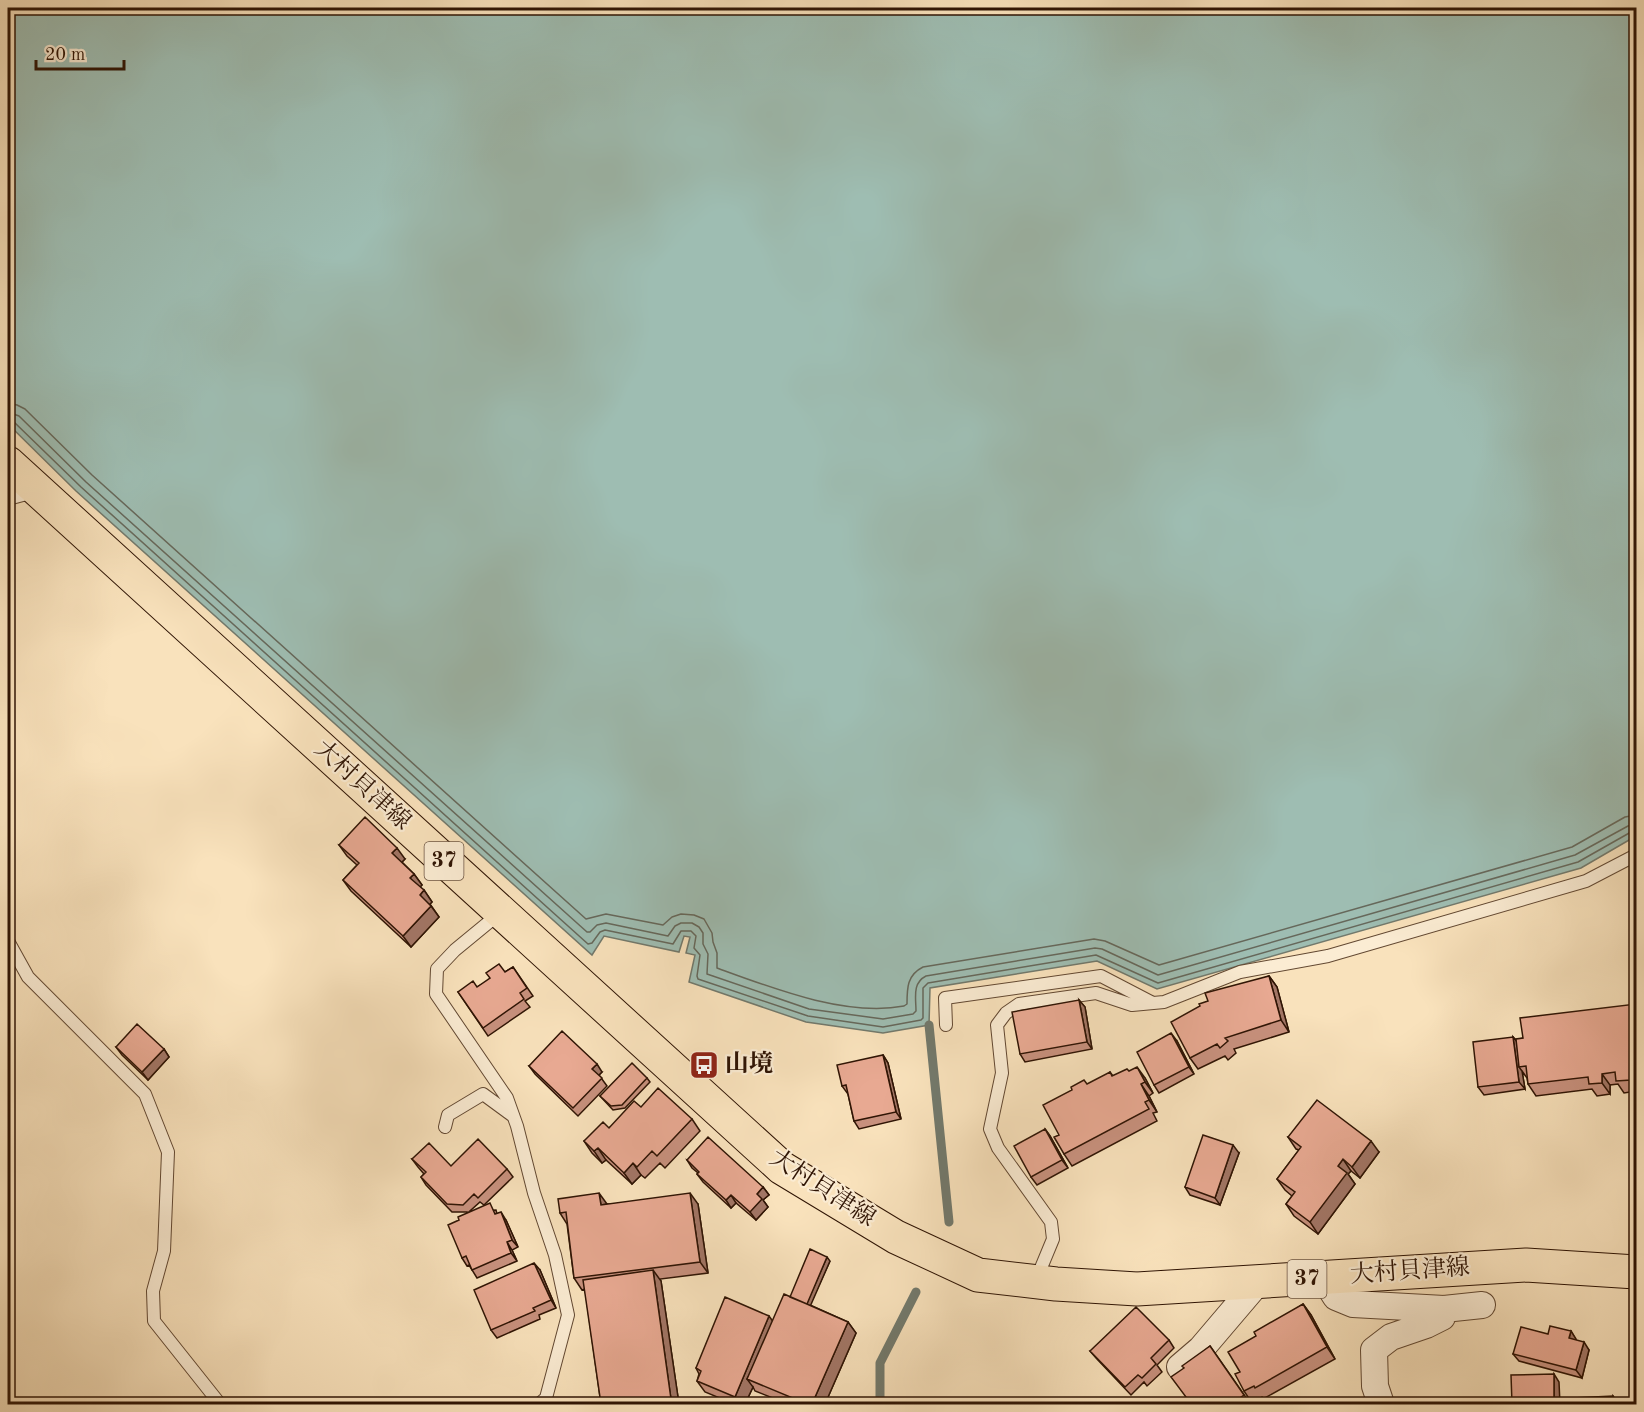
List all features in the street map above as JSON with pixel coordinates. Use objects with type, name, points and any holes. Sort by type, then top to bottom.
[{"type":"main road","name":"大村貝津線","points":[[8,464],[23,495],[501,912],[782,1168],[896,1237],[978,1275],[1137,1290],[1526,1265],[1636,1272]]},
{"type":"street","points":[[1324,1278],[1336,1298],[1353,1304],[1443,1309],[1482,1305]]},
{"type":"street","points":[[1180,1367],[1201,1349],[1258,1282]]},
{"type":"street","points":[[1381,1404],[1376,1386],[1374,1350],[1391,1337],[1442,1317],[1443,1309]]},
{"type":"lane","points":[[1035,1282],[1053,1239],[1052,1222],[998,1148],[990,1129],[1002,1073],[996,1024],[1006,1013],[1019,1004],[1096,993],[1132,1005],[1164,1002],[1240,972],[1328,956],[1586,881],[1636,855]]},
{"type":"lane","points":[[501,912],[455,950],[437,969],[436,994],[507,1098],[534,1193],[555,1255],[568,1315],[546,1398],[539,1404]]},
{"type":"lane","points":[[8,941],[28,977],[145,1094],[168,1152],[164,1251],[153,1291],[154,1321],[220,1404]]},
{"type":"lane","points":[[946,1025],[945,999],[1101,976],[1152,1003]]},
{"type":"lane","points":[[445,1127],[448,1115],[483,1094],[513,1116]]},
{"type":"water","points":[[8,8],[1636,8],[1636,836],[1581,868],[1157,989],[1097,961],[930,988],[929,1025],[883,1033],[806,1022],[689,982],[695,955],[686,953],[690,937],[684,936],[679,952],[604,936],[592,955],[76,491],[8,424]]},
{"type":"building","points":[[365,817],[397,848],[392,853],[414,874],[410,878],[424,890],[420,895],[431,906],[403,936],[343,880],[359,863],[339,845]]},
{"type":"building","points":[[499,964],[505,972],[513,967],[527,988],[520,993],[524,999],[483,1028],[458,992],[473,981],[477,987],[490,978],[486,973]]},
{"type":"building","points":[[1269,976],[1281,1020],[1225,1038],[1228,1041],[1220,1048],[1217,1044],[1190,1058],[1171,1022],[1200,1006],[1199,1004],[1208,1001],[1205,993]]},
{"type":"building","points":[[1079,1000],[1087,1042],[1020,1054],[1012,1012]]},
{"type":"building","points":[[1636,1004],[1636,1070],[1630,1071],[1631,1080],[1616,1081],[1615,1072],[1602,1074],[1602,1083],[1589,1084],[1588,1077],[1528,1084],[1526,1066],[1519,1067],[1516,1039],[1523,1038],[1520,1018]]},
{"type":"building","points":[[137,1024],[164,1049],[142,1072],[116,1047]]},
{"type":"building","points":[[562,1031],[597,1064],[592,1069],[602,1078],[573,1108],[529,1066]]},
{"type":"building","points":[[1171,1033],[1189,1067],[1154,1085],[1137,1052]]},
{"type":"building","points":[[1513,1037],[1519,1082],[1478,1087],[1473,1042]]},
{"type":"building","points":[[883,1055],[896,1112],[854,1121],[846,1085],[842,1086],[837,1065]]},
{"type":"building","points":[[632,1063],[647,1078],[622,1105],[611,1106],[600,1096]]},
{"type":"building","points":[[1137,1067],[1145,1082],[1141,1084],[1149,1100],[1145,1102],[1149,1109],[1064,1154],[1054,1137],[1059,1135],[1043,1105],[1072,1090],[1071,1087],[1084,1080],[1087,1084],[1110,1072],[1112,1076]]},
{"type":"building","points":[[658,1088],[692,1119],[657,1156],[652,1151],[637,1167],[633,1163],[624,1173],[598,1148],[594,1151],[584,1141],[603,1122],[609,1128],[634,1101],[641,1107]]},
{"type":"building","points":[[1317,1100],[1371,1141],[1352,1167],[1343,1159],[1338,1166],[1347,1173],[1310,1222],[1286,1204],[1295,1192],[1277,1179],[1301,1147],[1288,1137]]},
{"type":"building","points":[[1045,1129],[1062,1160],[1031,1177],[1014,1146]]},
{"type":"building","points":[[1203,1135],[1233,1145],[1215,1198],[1185,1187]]},
{"type":"building","points":[[708,1137],[763,1187],[757,1194],[762,1199],[750,1212],[731,1195],[726,1200],[697,1174],[699,1172],[687,1160]]},
{"type":"building","points":[[478,1139],[507,1169],[478,1198],[474,1194],[463,1205],[447,1204],[421,1177],[426,1172],[412,1159],[429,1143],[451,1166]]},
{"type":"building","points":[[599,1193],[601,1205],[690,1193],[700,1262],[574,1278],[566,1212],[560,1213],[558,1199]]},
{"type":"building","points":[[490,1203],[495,1214],[501,1212],[512,1240],[507,1242],[511,1253],[472,1270],[466,1256],[462,1258],[448,1225],[459,1220],[458,1217]]},
{"type":"building","points":[[810,1249],[827,1257],[807,1304],[790,1297]]},
{"type":"building","points":[[534,1263],[551,1300],[533,1308],[535,1311],[491,1330],[474,1290]]},
{"type":"building","points":[[653,1270],[671,1399],[631,1404],[601,1404],[583,1280]]},
{"type":"building","points":[[784,1294],[848,1322],[812,1404],[747,1379]]},
{"type":"building","points":[[725,1297],[769,1316],[735,1397],[697,1381],[701,1371],[696,1368]]},
{"type":"building","points":[[1303,1304],[1327,1347],[1255,1388],[1254,1386],[1244,1391],[1235,1374],[1240,1372],[1228,1352],[1256,1336],[1254,1332]]},
{"type":"building","points":[[1136,1307],[1169,1340],[1151,1358],[1156,1364],[1142,1378],[1138,1375],[1125,1387],[1090,1351]]},
{"type":"building","points":[[1550,1326],[1571,1331],[1569,1338],[1584,1342],[1576,1370],[1513,1354],[1521,1327],[1548,1334]]},
{"type":"building","points":[[1210,1346],[1244,1395],[1231,1404],[1177,1404],[1186,1397],[1171,1377]]},
{"type":"building","points":[[1554,1374],[1554,1404],[1512,1404],[1511,1375]]},
{"type":"building","points":[[1613,1396],[1613,1404],[1573,1404],[1573,1398]]},
{"type":"waterway","points":[[929,1025],[949,1222]]},
{"type":"waterway","points":[[880,1404],[880,1363],[916,1292]]},
{"type":"place","name":"山境","points":[[704,1065]]}]
